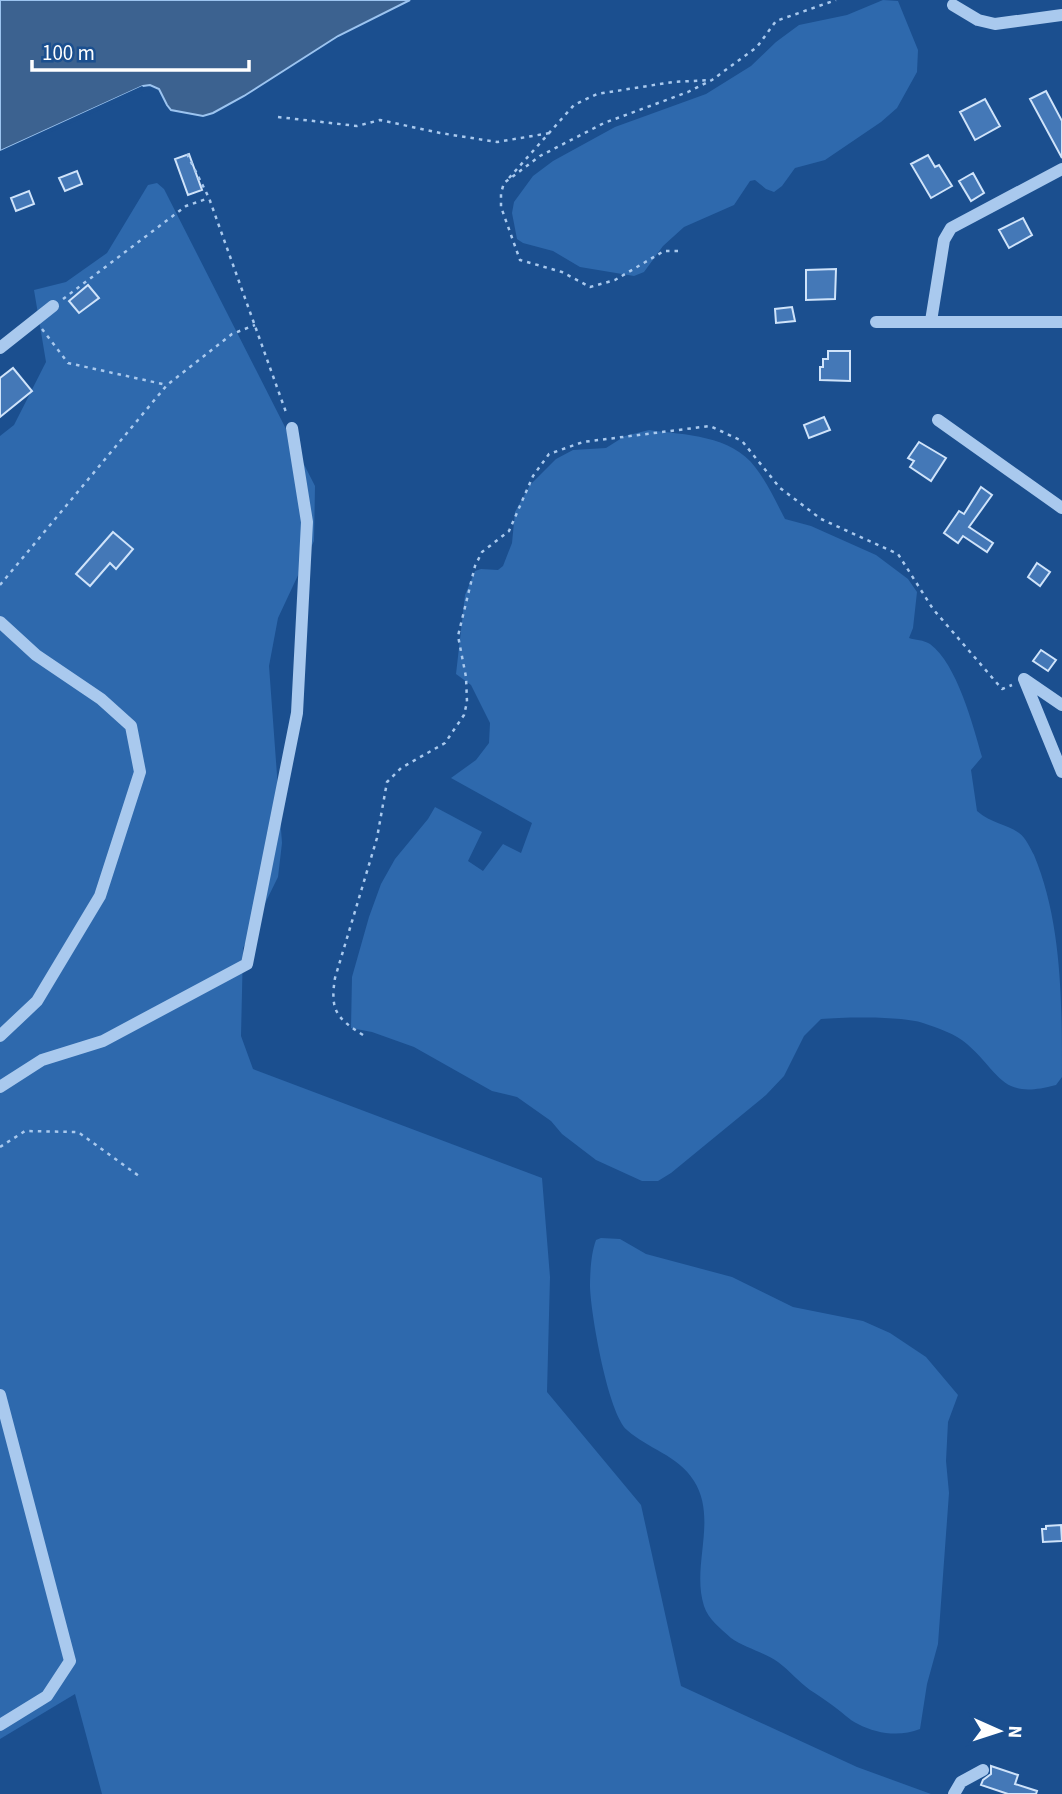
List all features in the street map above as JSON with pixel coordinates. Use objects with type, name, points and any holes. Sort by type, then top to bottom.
[{"type":"street","points":[[953,5],[978,20],[995,24],[1062,15]]},
{"type":"street","points":[[931,321],[944,240],[951,228],[1062,169]]},
{"type":"street","points":[[0,348],[53,306]]},
{"type":"street","points":[[876,322],[1062,323]]},
{"type":"street","points":[[938,420],[1062,508]]},
{"type":"street","points":[[0,1087],[42,1060],[103,1041],[247,964],[296,713],[307,522],[292,428]]},
{"type":"street","points":[[0,622],[36,655],[101,699],[131,726],[140,772],[100,896],[37,1001],[0,1035]]},
{"type":"street","points":[[1024,679],[1062,705]]},
{"type":"street","points":[[1024,679],[1062,772]]},
{"type":"street","points":[[0,1395],[70,1661],[47,1696],[0,1725]]},
{"type":"street","points":[[954,1794],[961,1782],[983,1770]]},
{"type":"path","points":[[504,183],[540,156],[604,123],[688,92],[712,79],[757,47],[776,21],[836,0]]},
{"type":"path","points":[[678,251],[664,251],[615,281],[590,287],[562,272],[520,260],[501,206],[501,193],[504,183],[574,104],[597,94],[712,79]]},
{"type":"path","points":[[278,117],[357,126],[380,120],[497,142],[550,133]]},
{"type":"path","points":[[187,154],[209,198],[292,428]]},
{"type":"path","points":[[53,306],[186,206],[209,198]]},
{"type":"path","points":[[35,321],[68,363],[167,385]]},
{"type":"path","points":[[0,585],[167,385],[232,334],[255,325]]},
{"type":"path","points":[[363,1035],[344,1023],[336,1013],[332,998],[335,978],[377,838],[387,782],[401,768],[445,743],[464,715],[467,702],[466,677],[458,636],[475,566],[482,552],[509,531],[533,476],[549,454],[583,442],[710,426],[742,441],[780,488],[821,519],[898,554],[933,609],[1002,690],[1024,679]]},
{"type":"path","points":[[0,1147],[25,1131],[78,1132],[139,1176]]},
{"type":"shaded area","points":[[0,0],[410,0],[338,36],[213,113],[203,116],[171,110],[159,89],[150,85],[143,86],[0,151]]},
{"type":"shaded area","points":[[883,0],[898,1],[918,50],[917,72],[897,108],[825,160],[795,168],[774,192],[755,180],[750,181],[734,205],[684,227],[663,246],[644,272],[634,276],[580,267],[553,251],[517,239],[512,213],[514,202],[533,176],[553,161],[615,127],[706,94],[751,66],[799,25],[847,15]]},
{"type":"shaded area","points":[[157,183],[164,189],[315,486],[314,541],[278,618],[269,666],[282,843],[278,877],[243,948],[241,1036],[253,1069],[542,1178],[550,1277],[547,1392],[641,1505],[681,1686],[857,1767],[931,1794],[102,1794],[75,1694],[0,1739],[0,436],[14,425],[46,362],[34,290],[66,282],[107,253],[148,185]]},
{"type":"shaded area","points":[[649,430],[706,438],[733,448],[755,467],[785,519],[811,526],[876,555],[908,579],[917,592],[913,628],[909,638],[928,643],[940,653],[963,696],[982,757],[971,770],[977,811],[1021,835],[1034,855],[1043,881],[1055,935],[1061,991],[1062,1077],[1056,1085],[1038,1089],[1013,1087],[996,1075],[963,1040],[923,1023],[888,1018],[821,1019],[804,1036],[784,1076],[766,1095],[671,1173],[658,1181],[642,1181],[596,1160],[562,1134],[551,1121],[517,1097],[492,1091],[414,1047],[372,1032],[351,1028],[352,977],[381,884],[395,859],[435,807],[482,832],[468,861],[483,871],[503,844],[521,853],[532,823],[451,778],[476,760],[489,743],[490,723],[471,685],[456,674],[465,595],[475,571],[498,570],[503,566],[512,543],[515,512],[530,485],[556,459],[573,450],[606,448],[625,436]]},
{"type":"shaded area","points":[[620,1239],[646,1254],[732,1277],[793,1307],[863,1321],[890,1333],[926,1357],[958,1395],[948,1422],[946,1461],[949,1493],[938,1644],[927,1684],[920,1729],[889,1733],[855,1722],[806,1687],[778,1662],[731,1638],[708,1615],[701,1591],[700,1575],[704,1527],[701,1496],[694,1481],[680,1465],[627,1430],[620,1420],[607,1385],[597,1340],[590,1287],[593,1251],[596,1240]]},
{"type":"pier","points":[[142,86],[146,89],[0,155],[0,151]]},
{"type":"building","points":[[1046,91],[1062,121],[1062,158],[1030,99]]},
{"type":"building","points":[[985,99],[1000,126],[975,140],[960,112]]},
{"type":"building","points":[[189,154],[202,190],[188,195],[175,159]]},
{"type":"building","points":[[928,155],[935,167],[939,165],[952,186],[931,198],[911,164]]},
{"type":"building","points":[[77,171],[82,184],[65,191],[59,178]]},
{"type":"building","points":[[973,173],[984,193],[971,201],[959,181]]},
{"type":"building","points":[[29,191],[34,204],[16,211],[11,198]]},
{"type":"building","points":[[1023,218],[1032,235],[1009,248],[999,230]]},
{"type":"building","points":[[836,269],[835,299],[806,300],[806,270]]},
{"type":"building","points":[[88,285],[99,298],[79,313],[69,301]]},
{"type":"building","points":[[792,307],[795,321],[776,323],[775,309]]},
{"type":"building","points":[[828,351],[850,351],[850,381],[820,380],[820,367],[823,367],[823,359],[828,359]]},
{"type":"building","points":[[13,368],[32,391],[0,417],[0,378]]},
{"type":"building","points":[[824,417],[830,430],[809,438],[804,425]]},
{"type":"building","points":[[919,442],[946,458],[931,481],[910,467],[914,461],[908,458]]},
{"type":"building","points":[[981,487],[992,495],[969,527],[993,543],[987,552],[963,536],[958,543],[944,533],[959,511],[964,514]]},
{"type":"building","points":[[113,532],[133,549],[116,569],[110,563],[90,586],[76,574]]},
{"type":"building","points":[[1037,563],[1050,572],[1040,586],[1028,577]]},
{"type":"building","points":[[1041,650],[1056,660],[1048,671],[1033,661]]},
{"type":"building","points":[[1061,1525],[1062,1541],[1043,1542],[1042,1529],[1046,1529],[1046,1526]]},
{"type":"building","points":[[991,1766],[1018,1775],[1015,1784],[1037,1791],[1036,1794],[1008,1794],[981,1785],[991,1774]]}]
